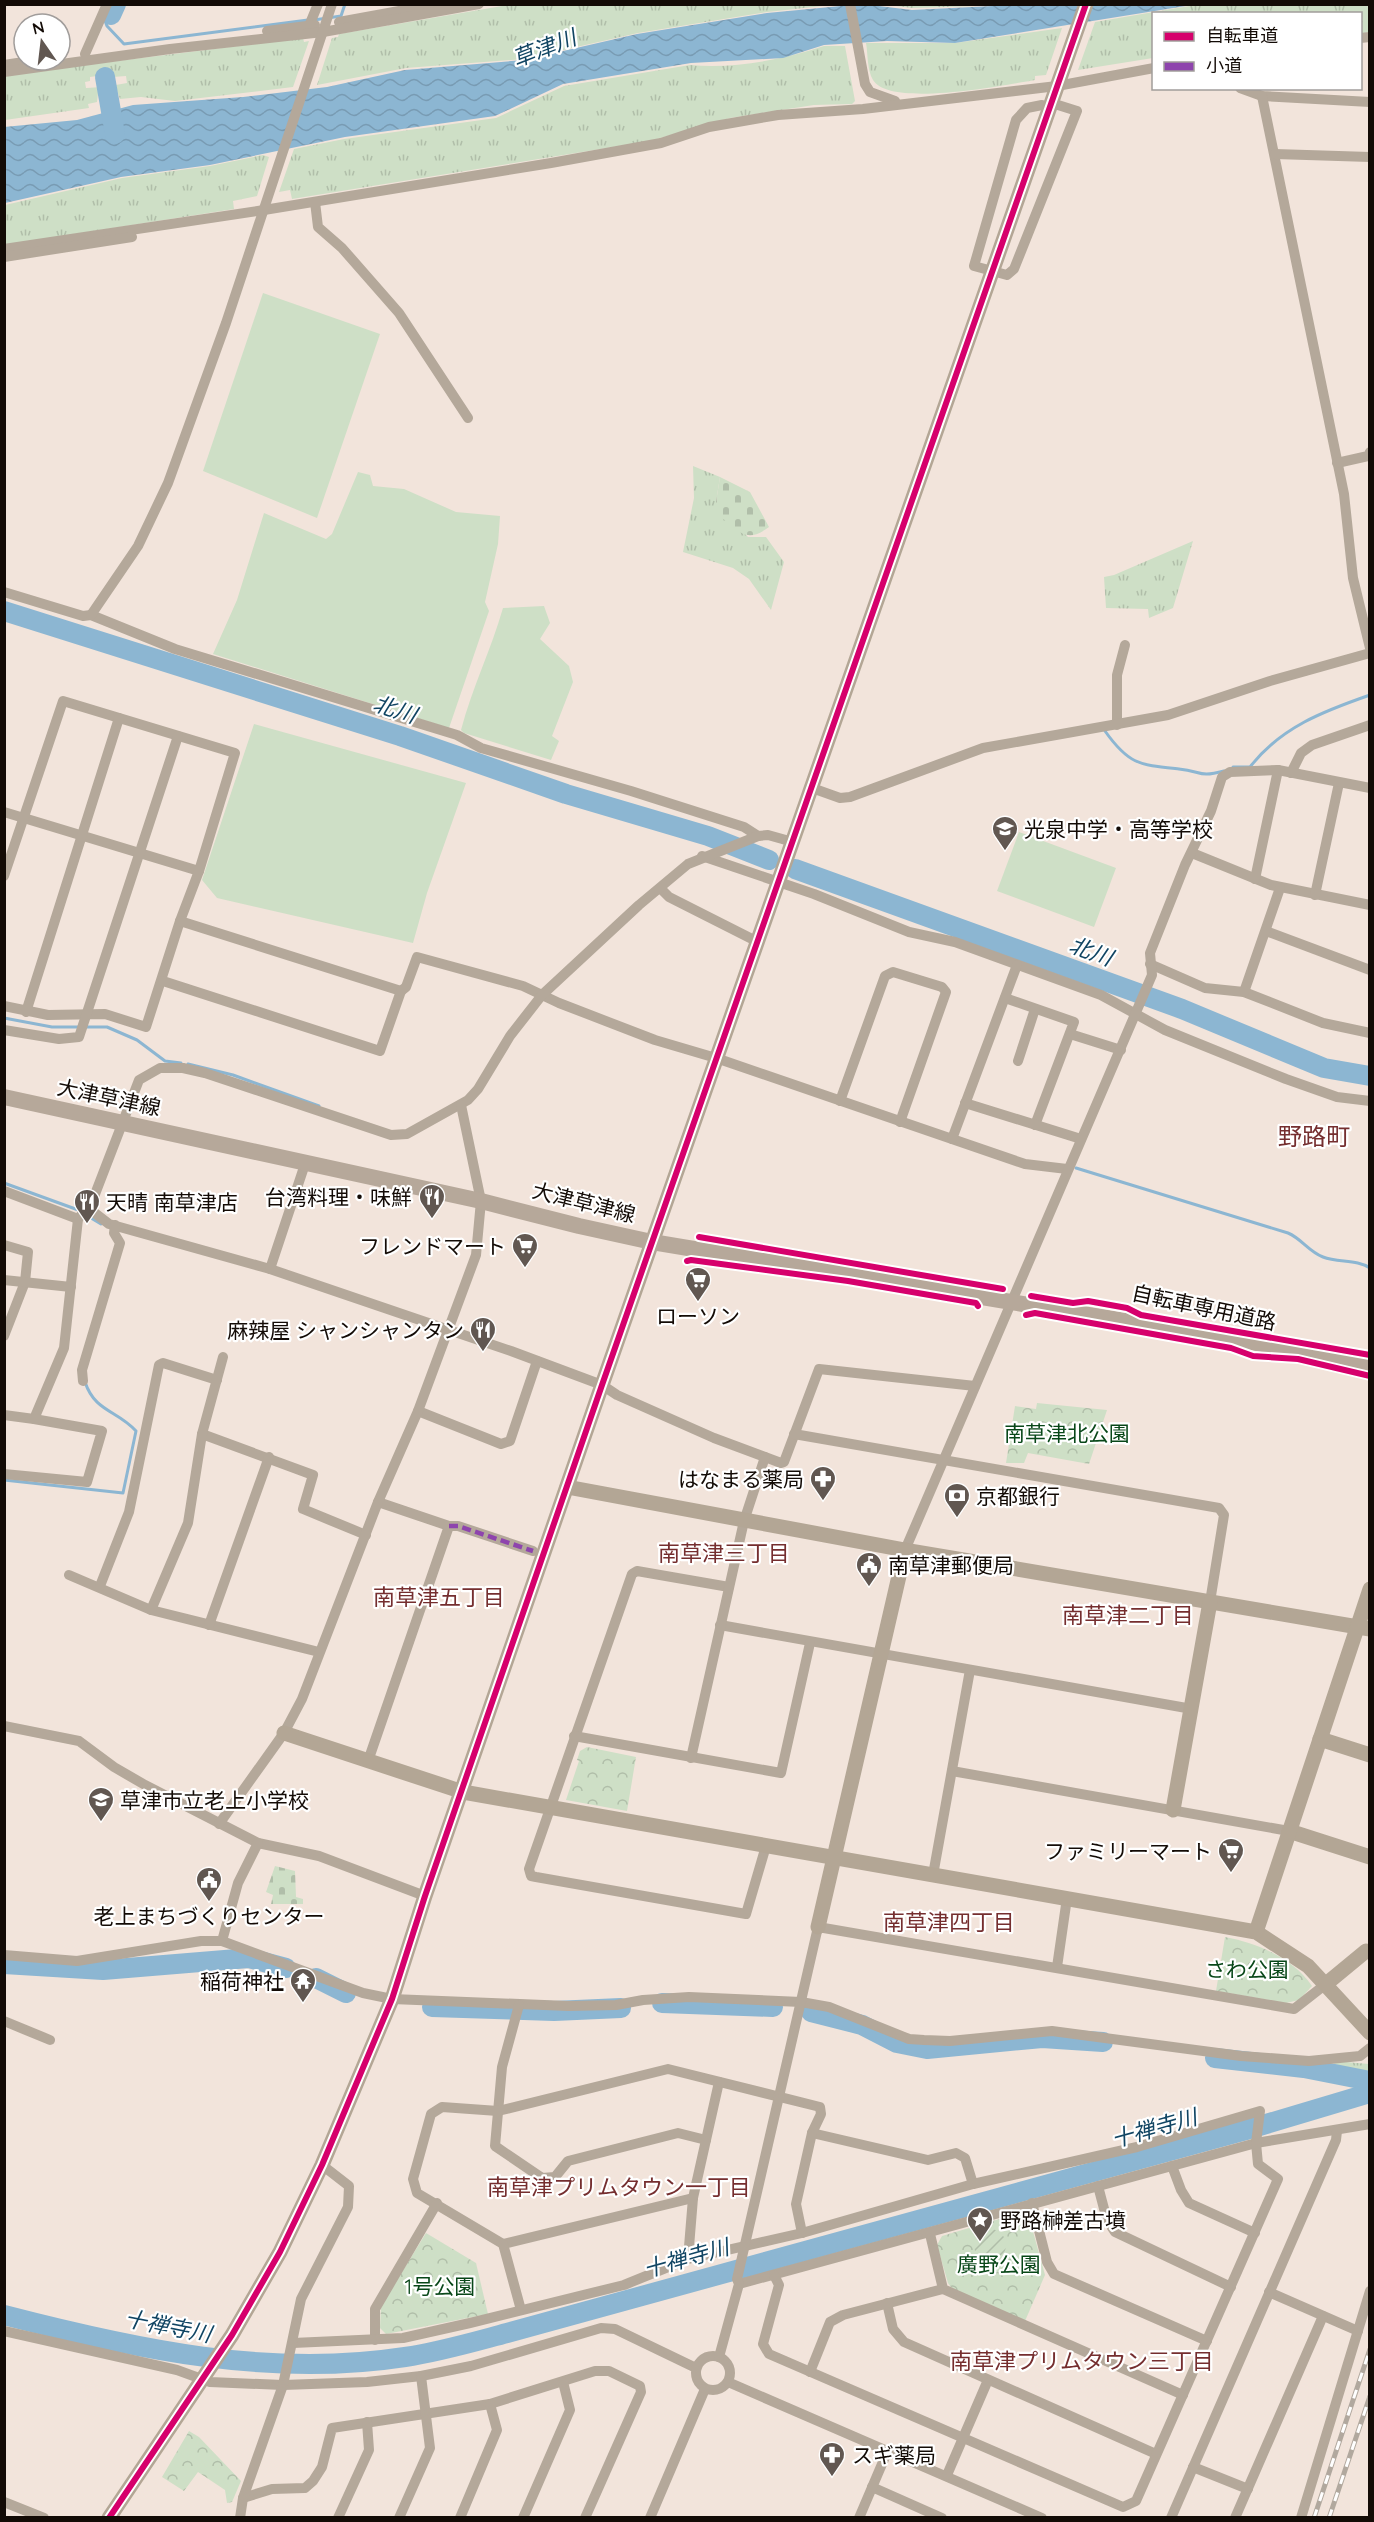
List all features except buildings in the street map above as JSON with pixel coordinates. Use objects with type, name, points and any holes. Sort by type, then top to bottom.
[{"type":"main road","name":"大津草津線","points":[[4,1097],[481,1201],[652,1242],[736,1258],[858,1275],[1010,1303],[1257,1343],[1370,1367]]},
{"type":"street","points":[[85,54],[107,4]]},
{"type":"street","points":[[91,615],[138,546],[168,483],[319,47],[316,28],[318,4]]},
{"type":"street","points":[[72,56],[316,28],[333,4]]},
{"type":"street","points":[[339,22],[437,4]]},
{"type":"street","points":[[4,72],[479,4]]},
{"type":"street","points":[[850,4],[862,76],[870,92],[883,99],[903,103]]},
{"type":"street","points":[[109,2517],[232,2335],[280,2252],[322,2165],[392,1999],[425,1896],[463,1792],[602,1385],[1086,4]]},
{"type":"street","points":[[4,249],[315,202],[661,143],[727,124],[814,110],[863,109],[1057,86],[1152,68]]},
{"type":"street","points":[[1246,90],[1262,96],[1370,102]]},
{"type":"street","points":[[1262,96],[1344,494],[1353,578],[1370,648]]},
{"type":"street","points":[[1042,105],[1027,108],[1016,120],[974,266],[1007,275],[1014,269],[1071,133],[1077,111],[1058,105]]},
{"type":"street","points":[[1275,154],[1370,157]]},
{"type":"street","points":[[315,202],[318,227],[342,249],[399,313],[468,418]]},
{"type":"street","points":[[4,257],[225,221],[241,219],[259,223]]},
{"type":"street","points":[[1337,462],[1369,457]]},
{"type":"street","points":[[4,592],[83,616],[91,615],[175,649],[457,735],[481,748],[631,791],[744,827],[756,837]]},
{"type":"street","points":[[1117,725],[1117,675],[1125,645]]},
{"type":"street","points":[[812,788],[840,798],[850,797],[983,748],[1168,715],[1270,681],[1370,653]]},
{"type":"street","points":[[4,876],[63,701],[235,753],[199,871],[180,921],[163,981],[146,1027],[105,1014],[48,1015],[4,1006]]},
{"type":"street","points":[[26,1012],[119,718]]},
{"type":"street","points":[[1291,773],[1301,753],[1312,745],[1370,725]]},
{"type":"street","points":[[4,1030],[59,1039],[79,1037],[178,736]]},
{"type":"street","points":[[1255,879],[1278,770]]},
{"type":"street","points":[[719,2357],[905,1550],[1067,1169],[1137,1013],[1152,975],[1150,953],[1222,777],[1230,772],[1278,770],[1370,788]]},
{"type":"street","points":[[1315,895],[1339,783]]},
{"type":"street","points":[[4,812],[199,871]]},
{"type":"street","points":[[34,1419],[64,1348],[78,1219],[92,1202],[139,1080],[160,1068],[171,1068],[238,1082],[391,1135],[407,1134],[461,1105],[478,1089],[510,1036],[543,995],[688,864],[706,855],[768,835],[791,848]]},
{"type":"street","points":[[1192,853],[1280,888],[1370,905]]},
{"type":"street","points":[[706,855],[780,880],[909,932],[955,942],[1101,995],[1165,1030],[1286,1079],[1337,1096],[1370,1101]]},
{"type":"street","points":[[1244,992],[1280,888]]},
{"type":"street","points":[[661,889],[669,897],[758,942]]},
{"type":"street","points":[[180,921],[401,991]]},
{"type":"street","points":[[1266,931],[1370,970]]},
{"type":"street","points":[[163,981],[380,1051],[401,991],[406,987],[417,957],[523,986],[655,1040],[716,1058],[1025,1164],[1067,1169]]},
{"type":"street","points":[[1150,964],[1205,988],[1244,992],[1323,1023],[1370,1033]]},
{"type":"street","points":[[952,1139],[1017,965]]},
{"type":"street","points":[[840,1101],[885,976],[893,972],[942,987],[946,992],[900,1122]]},
{"type":"street","points":[[1005,998],[1074,1022],[1035,1125]]},
{"type":"street","points":[[1018,1061],[1035,1009]]},
{"type":"street","points":[[1070,1034],[1121,1050]]},
{"type":"street","points":[[965,1103],[1081,1139]]},
{"type":"street","points":[[219,1824],[284,1733],[302,1700],[378,1502],[418,1411],[476,1255],[481,1201],[461,1105]]},
{"type":"street","points":[[270,1269],[305,1164]]},
{"type":"street","points":[[4,1191],[78,1219]]},
{"type":"street","points":[[87,1208],[94,1215],[115,1225],[270,1269],[537,1361],[602,1385],[617,1395],[714,1438],[784,1462],[819,1370],[975,1386]]},
{"type":"street","points":[[83,1381],[82,1370],[120,1243],[114,1233],[115,1225]]},
{"type":"street","points":[[4,1245],[28,1252],[25,1282],[4,1336]]},
{"type":"street","points":[[4,1280],[71,1287]]},
{"type":"street","points":[[151,1610],[188,1523],[202,1434],[223,1358]]},
{"type":"street","points":[[418,1411],[501,1444],[510,1441],[537,1361]]},
{"type":"street","points":[[100,1586],[129,1512],[159,1365],[163,1363],[217,1380]]},
{"type":"street","points":[[4,1415],[102,1431],[87,1482],[4,1474]]},
{"type":"street","points":[[202,1434],[312,1474],[303,1509],[366,1535]]},
{"type":"street","points":[[794,1434],[1219,1508],[1224,1515],[1173,1810]]},
{"type":"street","points":[[209,1625],[269,1457]]},
{"type":"street","points":[[691,1758],[744,1521],[765,1457]]},
{"type":"street","points":[[567,1487],[905,1550],[1363,1628]]},
{"type":"street","points":[[378,1502],[533,1551]]},
{"type":"street","points":[[368,1761],[448,1526]]},
{"type":"street","points":[[729,1587],[637,1571],[632,1574],[528,1869],[531,1876],[746,1914],[766,1846]]},
{"type":"street","points":[[69,1575],[100,1586],[151,1610],[319,1652]]},
{"type":"street","points":[[1256,1932],[1320,1739],[1363,1628],[1370,1589]]},
{"type":"street","points":[[720,1625],[810,1643],[1192,1709]]},
{"type":"street","points":[[574,1737],[781,1773],[810,1643]]},
{"type":"street","points":[[933,1875],[970,1670]]},
{"type":"street","points":[[4,1726],[79,1741],[114,1767],[258,1843],[319,1856],[425,1896]]},
{"type":"street","points":[[284,1733],[463,1792],[1256,1932],[1292,1954],[1326,1984],[1370,2033]]},
{"type":"street","points":[[1320,1739],[1370,1755]]},
{"type":"street","points":[[952,1771],[1289,1832],[1370,1857]]},
{"type":"street","points":[[222,1941],[238,1883],[258,1843]]},
{"type":"street","points":[[1057,1967],[1067,1898]]},
{"type":"street","points":[[818,1926],[1294,2009],[1366,1951],[1370,1952]]},
{"type":"street","points":[[4,1954],[77,1961],[201,1941],[222,1941],[326,1977],[363,1993],[392,1999],[519,2005],[616,2005],[643,2000],[689,1997],[801,2002],[829,2007],[868,2020],[899,2035],[924,2040],[950,2041],[1052,2031],[1240,2056],[1309,2061],[1360,2056],[1370,2048]]},
{"type":"street","points":[[519,2005],[502,2067],[495,2146],[542,2178],[555,2177],[568,2161],[678,2133],[706,2140]]},
{"type":"street","points":[[4,2021],[50,2040]]},
{"type":"street","points":[[520,2310],[502,2244],[417,2193],[413,2179],[431,2114],[442,2107],[498,2111],[668,2069],[820,2107],[821,2114],[812,2133],[796,2204],[802,2233]]},
{"type":"street","points":[[687,2259],[693,2198],[719,2082]]},
{"type":"street","points":[[292,2348],[404,2338],[624,2285],[687,2259],[744,2251],[973,2184],[1137,2147],[1260,2111],[1256,2143],[1258,2164],[1278,2179],[1136,2501],[1123,2507],[962,2439],[764,2350],[763,2344],[779,2285],[774,2275]]},
{"type":"street","points":[[738,2282],[774,2275],[930,2234],[1032,2203],[1256,2143],[1370,2124]]},
{"type":"street","points":[[1171,2517],[1336,2140],[1337,2131]]},
{"type":"street","points":[[812,2133],[928,2160],[956,2153],[965,2158],[973,2184]]},
{"type":"street","points":[[240,2517],[243,2498],[283,2385],[301,2299],[348,2208],[348,2186],[322,2165]]},
{"type":"street","points":[[1172,2166],[1181,2190],[1189,2203],[1255,2233]]},
{"type":"street","points":[[1098,2186],[1107,2220],[1115,2232],[1231,2287]]},
{"type":"street","points":[[502,2244],[693,2198]]},
{"type":"street","points":[[1032,2203],[1047,2262],[1054,2274],[1207,2341]]},
{"type":"street","points":[[375,2340],[375,2309],[437,2204]]},
{"type":"street","points":[[930,2234],[943,2289]]},
{"type":"street","points":[[810,2372],[830,2322],[843,2315],[943,2289],[1183,2395]]},
{"type":"street","points":[[1301,2517],[1370,2291]]},
{"type":"street","points":[[1269,2292],[1358,2331]]},
{"type":"street","points":[[887,2303],[893,2329],[904,2342],[1156,2454]]},
{"type":"street","points":[[1236,2517],[1323,2316]]},
{"type":"street","points":[[4,2331],[177,2370],[210,2382],[283,2385],[367,2382],[421,2376],[471,2366],[602,2328],[615,2329],[696,2368]]},
{"type":"street","points":[[719,2357],[730,2368],[728,2382],[717,2390],[705,2389],[697,2380],[696,2368],[703,2359],[719,2357]]},
{"type":"street","points":[[243,2498],[272,2489],[305,2488],[313,2481],[322,2467],[332,2428],[490,2404],[595,2372],[609,2371],[640,2386],[641,2392],[585,2517]]},
{"type":"street","points":[[399,2517],[430,2448],[421,2376]]},
{"type":"street","points":[[947,2475],[988,2380]]},
{"type":"street","points":[[523,2517],[570,2410],[562,2382]]},
{"type":"street","points":[[728,2382],[1042,2517]]},
{"type":"street","points":[[650,2517],[705,2389]]},
{"type":"street","points":[[460,2517],[497,2430],[490,2404]]},
{"type":"street","points":[[338,2517],[369,2450],[367,2422]]},
{"type":"street","points":[[859,2517],[888,2450]]},
{"type":"street","points":[[1193,2467],[1248,2489]]},
{"type":"street","points":[[872,2487],[929,2515],[942,2517]]},
{"type":"street","points":[[4,2502],[44,2517]]},
{"type":"green space","points":[[508,5],[832,5],[767,12],[638,33],[524,59],[406,68],[317,85],[332,38],[338,37],[339,34]]},
{"type":"green space","points":[[888,5],[1014,5],[912,8]]},
{"type":"green space","points":[[1195,5],[1369,5],[1369,32],[1362,34],[1362,12],[1154,12]]},
{"type":"green space","points":[[1152,12],[1152,58],[1078,70],[1095,22]]},
{"type":"green space","points":[[1062,28],[1046,75],[1035,76],[1035,80],[975,90],[924,94],[901,93],[884,88],[873,80],[870,72],[866,43],[955,43]]},
{"type":"green space","points":[[303,38],[304,42],[309,41],[293,87],[175,101],[141,97],[120,99],[117,90],[111,91],[110,86],[127,83],[126,76],[113,77],[111,74],[90,77],[90,81],[85,82],[86,88],[103,87],[103,92],[98,93],[97,102],[88,104],[89,108],[5,120],[4,75],[28,72],[72,72],[72,67]]},
{"type":"green space","points":[[824,46],[845,46],[855,101],[852,104],[814,105],[730,118],[650,141],[292,199],[290,190],[279,192],[294,149],[344,139],[496,118],[564,86],[690,65],[724,66],[758,62]]},
{"type":"green space","points":[[263,155],[269,157],[257,196],[233,201],[234,209],[5,245],[5,205],[122,178],[210,166]]},
{"type":"green space","points":[[263,293],[380,334],[317,518],[203,471]]},
{"type":"green space","points":[[693,466],[720,477],[716,502],[748,537],[766,537],[784,562],[771,610],[749,579],[733,568],[683,552],[694,498]]},
{"type":"green space","points":[[358,472],[370,475],[373,486],[404,489],[456,512],[500,516],[498,544],[485,602],[489,611],[449,728],[213,654],[237,600],[264,513],[326,539],[332,534]]},
{"type":"green space","points":[[720,477],[750,492],[769,527],[754,535],[748,535],[737,530],[718,515],[716,502]]},
{"type":"green space","points":[[1193,541],[1173,608],[1149,618],[1148,609],[1106,608],[1104,577],[1114,575]]},
{"type":"green space","points":[[544,606],[550,623],[540,639],[569,666],[573,682],[552,736],[559,741],[551,760],[464,733],[461,730],[503,608]]},
{"type":"green space","points":[[254,724],[466,783],[427,893],[413,943],[217,898],[202,880]]},
{"type":"green space","points":[[1019,832],[1116,868],[1094,927],[997,891]]},
{"type":"green space","name":"南草津北公園","points":[[1037,1403],[1107,1410],[1089,1464],[1028,1453],[1024,1463],[1006,1463],[1015,1406],[1036,1409]]},
{"type":"green space","points":[[587,1747],[636,1757],[627,1811],[566,1800],[580,1751]]},
{"type":"green space","points":[[275,1866],[295,1871],[296,1897],[303,1899],[303,1904],[271,1904],[273,1895],[266,1892]]},
{"type":"green space","name":"さわ公園","points":[[1225,1937],[1249,1943],[1273,1953],[1295,1967],[1312,1986],[1299,2000],[1286,2003],[1216,1991]]},
{"type":"green space","points":[[1335,2061],[1369,2064],[1369,2073],[1334,2064]]},
{"type":"green space","name":"廣野公園","points":[[1020,2213],[1029,2217],[1045,2275],[1025,2321],[953,2290],[948,2283],[937,2245],[942,2236]]},
{"type":"green space","points":[[990,2229],[1002,2233],[1006,2245],[1002,2257],[990,2261],[978,2257],[974,2245],[978,2233]]},
{"type":"green space","name":"1号公園","points":[[426,2233],[476,2263],[488,2314],[386,2334],[380,2328],[381,2306]]},
{"type":"green space","points":[[189,2431],[199,2437],[241,2481],[232,2502],[227,2503],[225,2490],[198,2472],[184,2491],[162,2477]]},
{"type":"water","points":[[862,4],[912,10],[1032,4],[1192,5],[955,43],[887,41],[824,45],[783,58],[691,63],[563,84],[495,116],[345,137],[210,165],[121,177],[5,203],[4,127],[77,120],[133,105],[243,97],[327,87],[405,70],[524,60],[637,34],[767,13]]},
{"type":"waterway","points":[[111,15],[116,4]]},
{"type":"waterway","points":[[314,20],[341,16],[345,4]]},
{"type":"waterway","points":[[104,18],[107,26],[124,44],[308,20]]},
{"type":"waterway","points":[[105,77],[115,134]]},
{"type":"waterway","name":"北川","points":[[4,611],[400,736],[566,794],[708,836],[769,860]]},
{"type":"waterway","points":[[1233,767],[1250,767],[1262,753],[1289,731],[1320,714],[1370,695]]},
{"type":"waterway","points":[[1105,731],[1121,751],[1136,761],[1204,774],[1224,771]]},
{"type":"waterway","name":"北川","points":[[795,869],[1182,1009],[1324,1068],[1370,1076]]},
{"type":"waterway","points":[[4,1018],[52,1027],[107,1027],[137,1040],[165,1061],[181,1063]]},
{"type":"waterway","points":[[188,1064],[233,1075],[319,1106]]},
{"type":"waterway","points":[[1076,1168],[1288,1233],[1323,1257],[1359,1263],[1370,1268]]},
{"type":"waterway","points":[[4,1183],[81,1211]]},
{"type":"waterway","points":[[86,1215],[101,1224]]},
{"type":"waterway","points":[[4,1480],[123,1493],[136,1431],[101,1405],[89,1392],[85,1382]]},
{"type":"waterway","name":"十禅寺川","points":[[4,1964],[103,1970],[249,1958],[286,1968]]},
{"type":"waterway","name":"十禅寺川","points":[[316,1978],[346,1993]]},
{"type":"waterway","name":"十禅寺川","points":[[662,2003],[773,2007]]},
{"type":"waterway","name":"十禅寺川","points":[[432,2007],[554,2011],[621,2008]]},
{"type":"waterway","name":"十禅寺川","points":[[811,2012],[862,2025],[897,2043],[927,2049],[1042,2038],[1103,2042]]},
{"type":"waterway","name":"十禅寺川","points":[[1215,2058],[1304,2068],[1370,2081]]},
{"type":"waterway","name":"十禅寺川","points":[[4,2315],[103,2339],[203,2357],[303,2364],[354,2363],[405,2357],[443,2350],[507,2333],[1246,2130],[1370,2093]]},
{"type":"railway","points":[[1314,2518],[1370,2349]]},
{"type":"railway","points":[[1329,2518],[1370,2396]]},
{"type":"marked path","points":[[449,1526],[458,1526],[533,1551]]},
{"type":"cycle path","points":[[109,2518],[232,2335],[280,2252],[322,2165],[392,1999],[425,1896],[602,1385],[1086,4]]},
{"type":"cycle path","points":[[699,1237],[1003,1289]]},
{"type":"cycle path","points":[[687,1261],[848,1281],[976,1303],[978,1306]]},
{"type":"cycle path","name":"自転車専用道路","points":[[1031,1296],[1073,1303],[1088,1301],[1127,1308],[1141,1315],[1370,1355]]},
{"type":"cycle path","points":[[1026,1315],[1035,1313],[1231,1348],[1253,1356],[1298,1359],[1370,1376]]},
{"type":"place","name":"光泉中学・高等学校","points":[[1005,852]]},
{"type":"place","name":"台湾料理・味鮮","points":[[432,1220]]},
{"type":"place","name":"天晴 南草津店","points":[[87,1225]]},
{"type":"place","name":"フレンドマート","points":[[525,1269]]},
{"type":"place","name":"ローソン","points":[[698,1303]]},
{"type":"place","name":"麻辣屋 シャンシャンタン","points":[[483,1353]]},
{"type":"place","name":"はなまる薬局","points":[[823,1502]]},
{"type":"place","name":"京都銀行","points":[[957,1519]]},
{"type":"place","name":"南草津郵便局","points":[[869,1588]]},
{"type":"place","name":"草津市立老上小学校","points":[[101,1823]]},
{"type":"place","name":"ファミリーマート","points":[[1231,1874]]},
{"type":"place","name":"老上まちづくりセンター","points":[[209,1903]]},
{"type":"place","name":"稲荷神社","points":[[303,2004]]},
{"type":"place","name":"野路榊差古墳","points":[[980,2243]]},
{"type":"place","name":"スギ薬局","points":[[832,2478]]},
{"type":"district","name":"野路町","points":[[1314,1136]]},
{"type":"district","name":"南草津三丁目","points":[[724,1553]]},
{"type":"district","name":"南草津五丁目","points":[[439,1597]]},
{"type":"district","name":"南草津二丁目","points":[[1128,1615]]},
{"type":"district","name":"南草津四丁目","points":[[949,1922]]},
{"type":"district","name":"南草津プリムタウン一丁目","points":[[619,2187]]},
{"type":"district","name":"南草津プリムタウン三丁目","points":[[1082,2361]]},
{"type":"water label","name":"草津川","points":[[544,48]]}]
